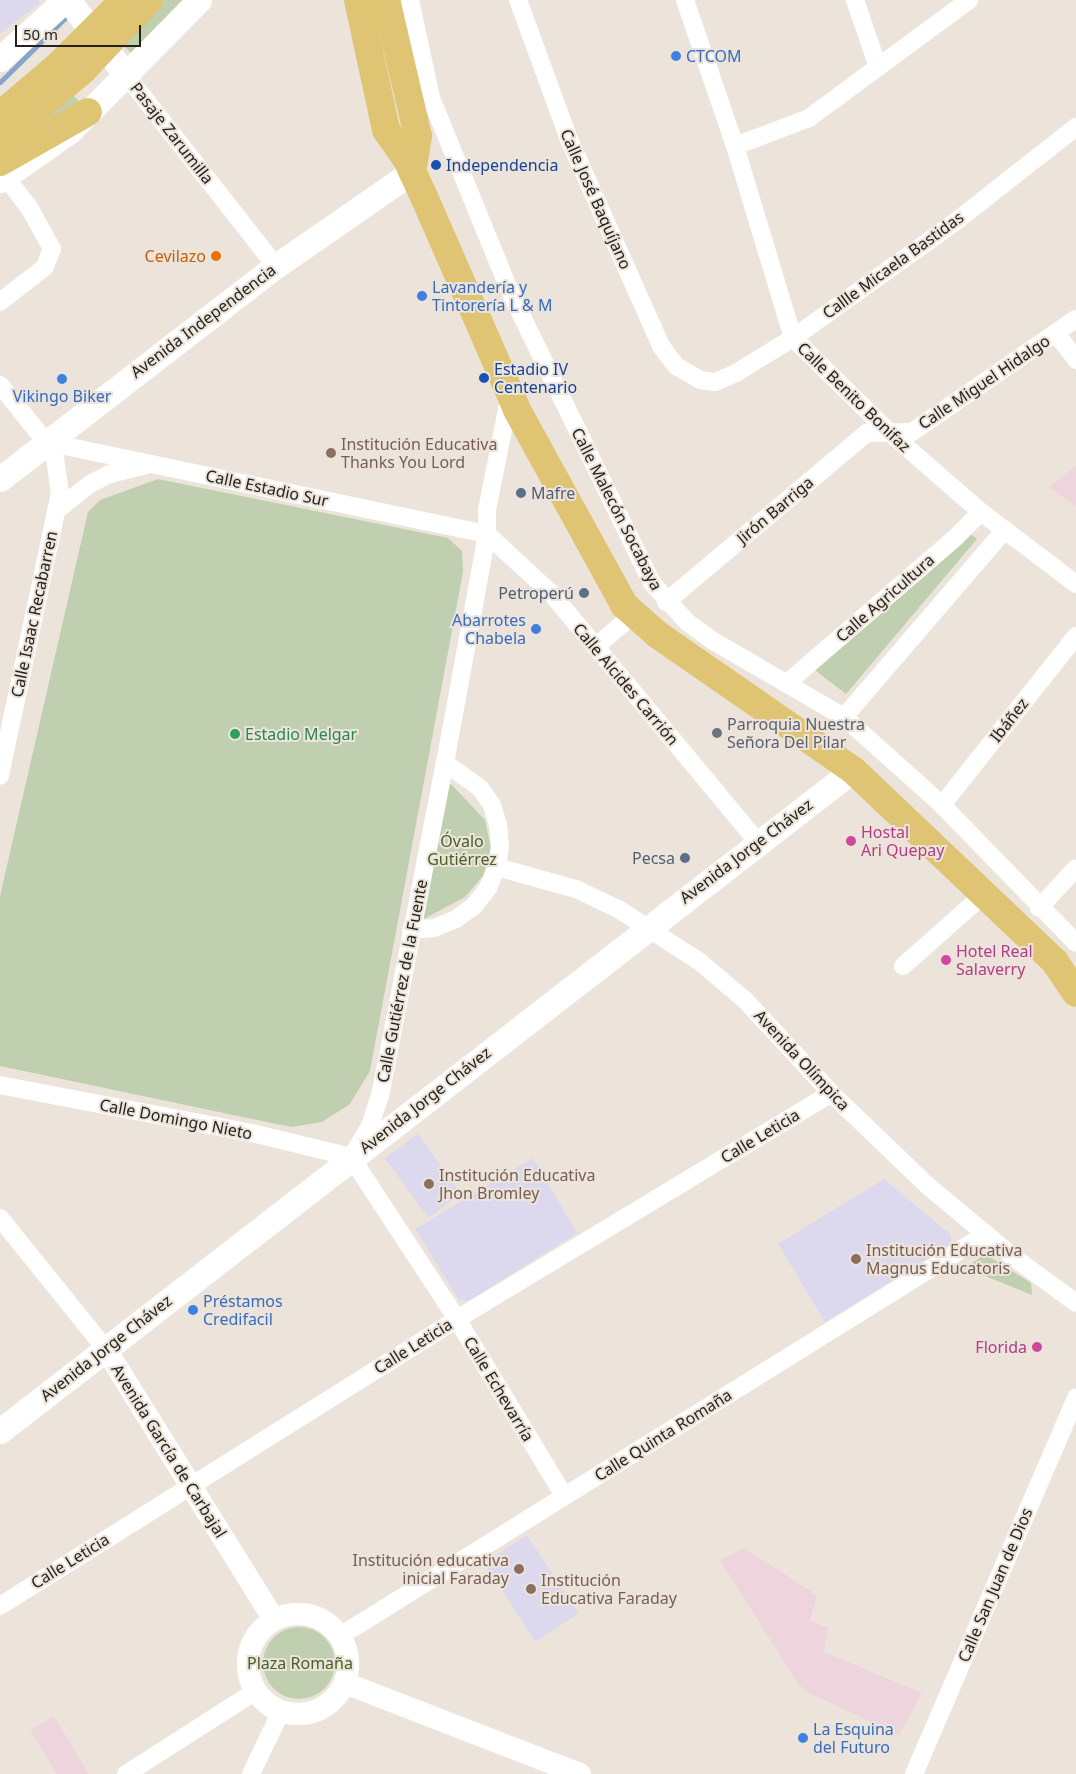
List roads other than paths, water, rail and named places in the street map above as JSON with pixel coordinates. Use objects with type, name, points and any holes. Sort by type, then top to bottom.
[{"type":"main road","points":[[1,123],[35,69],[104,0]]},
{"type":"main road","points":[[1,123],[124,0]]},
{"type":"main road","points":[[1,123],[84,70],[149,0]]},
{"type":"main road","points":[[2,173],[88,112],[120,67],[199,0]]},
{"type":"main road","points":[[358,0],[386,130],[409,166],[514,403],[596,558],[632,615],[853,770],[982,895],[1055,962],[1076,993]]},
{"type":"main road","points":[[378,0],[405,115],[409,166]]},
{"type":"main road","points":[[386,0],[418,136],[409,166]]},
{"type":"main road","points":[[0,60],[68,1]]},
{"type":"main road","name":"Pasaje Zarumilla","points":[[68,1],[120,67]]},
{"type":"main road","name":"Avenida Independencia","points":[[0,479],[409,166]]},
{"type":"main road","name":"Avenida Jorge Chávez","points":[[0,1431],[757,841],[853,770]]},
{"type":"street","name":"Calle Malecón Socabaya","points":[[410,0],[431,98],[512,296],[632,545],[666,602],[715,642],[844,716],[942,804],[1039,908],[1076,943]]},
{"type":"street","name":"Calle José Baquíjano","points":[[518,0],[569,139],[661,346],[676,366],[700,380]]},
{"type":"street","name":"Calle Benito Bonifaz","points":[[685,0],[735,146],[792,338],[889,432],[981,512],[1076,584]]},
{"type":"street","points":[[855,0],[878,67]]},
{"type":"street","points":[[735,146],[809,118],[969,0]]},
{"type":"street","name":"Pasaje Zarumilla","points":[[120,67],[276,266]]},
{"type":"street","name":"Callle Micaela Bastidas","points":[[700,380],[715,382],[736,373],[792,338],[959,219],[1076,127]]},
{"type":"street","points":[[0,302],[45,268],[52,249],[30,209],[2,173]]},
{"type":"street","name":"Calle Miguel Hidalgo","points":[[889,432],[912,432],[1076,319]]},
{"type":"street","points":[[1056,333],[1076,360]]},
{"type":"street","name":"Calle Isaac Recabarren","points":[[0,385],[46,442],[60,476],[56,512],[0,775]]},
{"type":"street","name":"Calle Gutiérrez de la Fuente","points":[[351,1157],[370,1126],[380,1096],[411,930],[446,763],[487,534],[487,510],[514,403]]},
{"type":"street","name":"Jirón Barriga","points":[[666,602],[867,433],[889,432]]},
{"type":"street","name":"Calle Estadio Sur","points":[[46,442],[487,534]]},
{"type":"street","name":"Calle Isaac Recabarren","points":[[56,512],[72,496],[96,480],[131,468],[154,464]]},
{"type":"street","name":"Calle Agricultura","points":[[787,683],[956,537],[981,512]]},
{"type":"street","points":[[844,716],[1005,530]]},
{"type":"street","name":"Calle Alcides Carrión","points":[[487,534],[551,593],[757,841]]},
{"type":"street","points":[[595,647],[632,615]]},
{"type":"street","name":"Ibáñez","points":[[942,804],[1076,636]]},
{"type":"street","points":[[411,930],[434,928],[456,919],[474,906],[488,888],[497,867],[500,846],[498,825],[492,805],[480,788],[446,763]]},
{"type":"street","name":"Avenida Olímpica","points":[[497,867],[576,890],[648,926],[700,962],[745,1000],[831,1093],[928,1186],[1076,1304]]},
{"type":"street","points":[[1039,908],[1076,868]]},
{"type":"street","points":[[903,966],[982,895]]},
{"type":"street","name":"Calle Domingo Nieto","points":[[0,1085],[252,1133],[351,1157]]},
{"type":"street","name":"Calle Leticia","points":[[0,1606],[457,1319],[831,1093]]},
{"type":"street","name":"Calle Echevarría","points":[[351,1157],[457,1319],[564,1496]]},
{"type":"street","name":"Avenida García de Carbajal","points":[[0,1218],[105,1348],[274,1620]]},
{"type":"street","name":"Calle Quinta Romaña","points":[[340,1636],[986,1234]]},
{"type":"street","name":"Calle San Juan de Dios","points":[[914,1774],[1076,1397]]},
{"type":"street","points":[[296,1614],[317,1618],[340,1636],[347,1651],[349,1667],[345,1683],[337,1696],[326,1706],[296,1714],[281,1711],[267,1704],[256,1691],[248,1661],[252,1644],[261,1630],[274,1620],[296,1614]]},
{"type":"street","points":[[345,1683],[580,1774]]},
{"type":"street","points":[[126,1774],[256,1691]]},
{"type":"street","points":[[250,1774],[281,1711]]},
{"type":"waterway","points":[[0,82],[69,14]]},
{"type":"place","name":"CTCOM","points":[[676,56]]},
{"type":"place","name":"Independencia","points":[[436,165]]},
{"type":"place","name":"Cevilazo","points":[[216,256]]},
{"type":"place","name":"Lavandería y Tintorería L & M","points":[[422,296]]},
{"type":"place","name":"Estadio IV Centenario","points":[[484,378]]},
{"type":"place","name":"Vikingo Biker","points":[[62,379]]},
{"type":"place","name":"Institución Educativa Thanks You Lord","points":[[331,453]]},
{"type":"place","name":"Mafre","points":[[521,493]]},
{"type":"place","name":"Petroperú","points":[[584,593]]},
{"type":"place","name":"Abarrotes Chabela","points":[[536,629]]},
{"type":"place","name":"Parroquia Nuestra Señora Del Pilar","points":[[717,733]]},
{"type":"place","name":"Estadio Melgar","points":[[235,734]]},
{"type":"place","name":"Hostal Ari Quepay","points":[[851,841]]},
{"type":"place","name":"Pecsa","points":[[685,858]]},
{"type":"place","name":"Hotel Real Salaverry","points":[[946,960]]},
{"type":"place","name":"Institución Educativa Jhon Bromley","points":[[429,1184]]},
{"type":"place","name":"Institución Educativa Magnus Educatoris","points":[[856,1259]]},
{"type":"place","name":"Préstamos Credifacil","points":[[193,1310]]},
{"type":"place","name":"Florida","points":[[1037,1347]]},
{"type":"place","name":"Institución educativa inicial Faraday","points":[[519,1569]]},
{"type":"place","name":"Institución Educativa Faraday","points":[[531,1589]]},
{"type":"place","name":"La Esquina del Futuro","points":[[803,1738]]},
{"type":"park label","name":"Óvalo Gutiérrez","points":[[462,850]]},
{"type":"park label","name":"Plaza Romaña","points":[[300,1663]]}]
